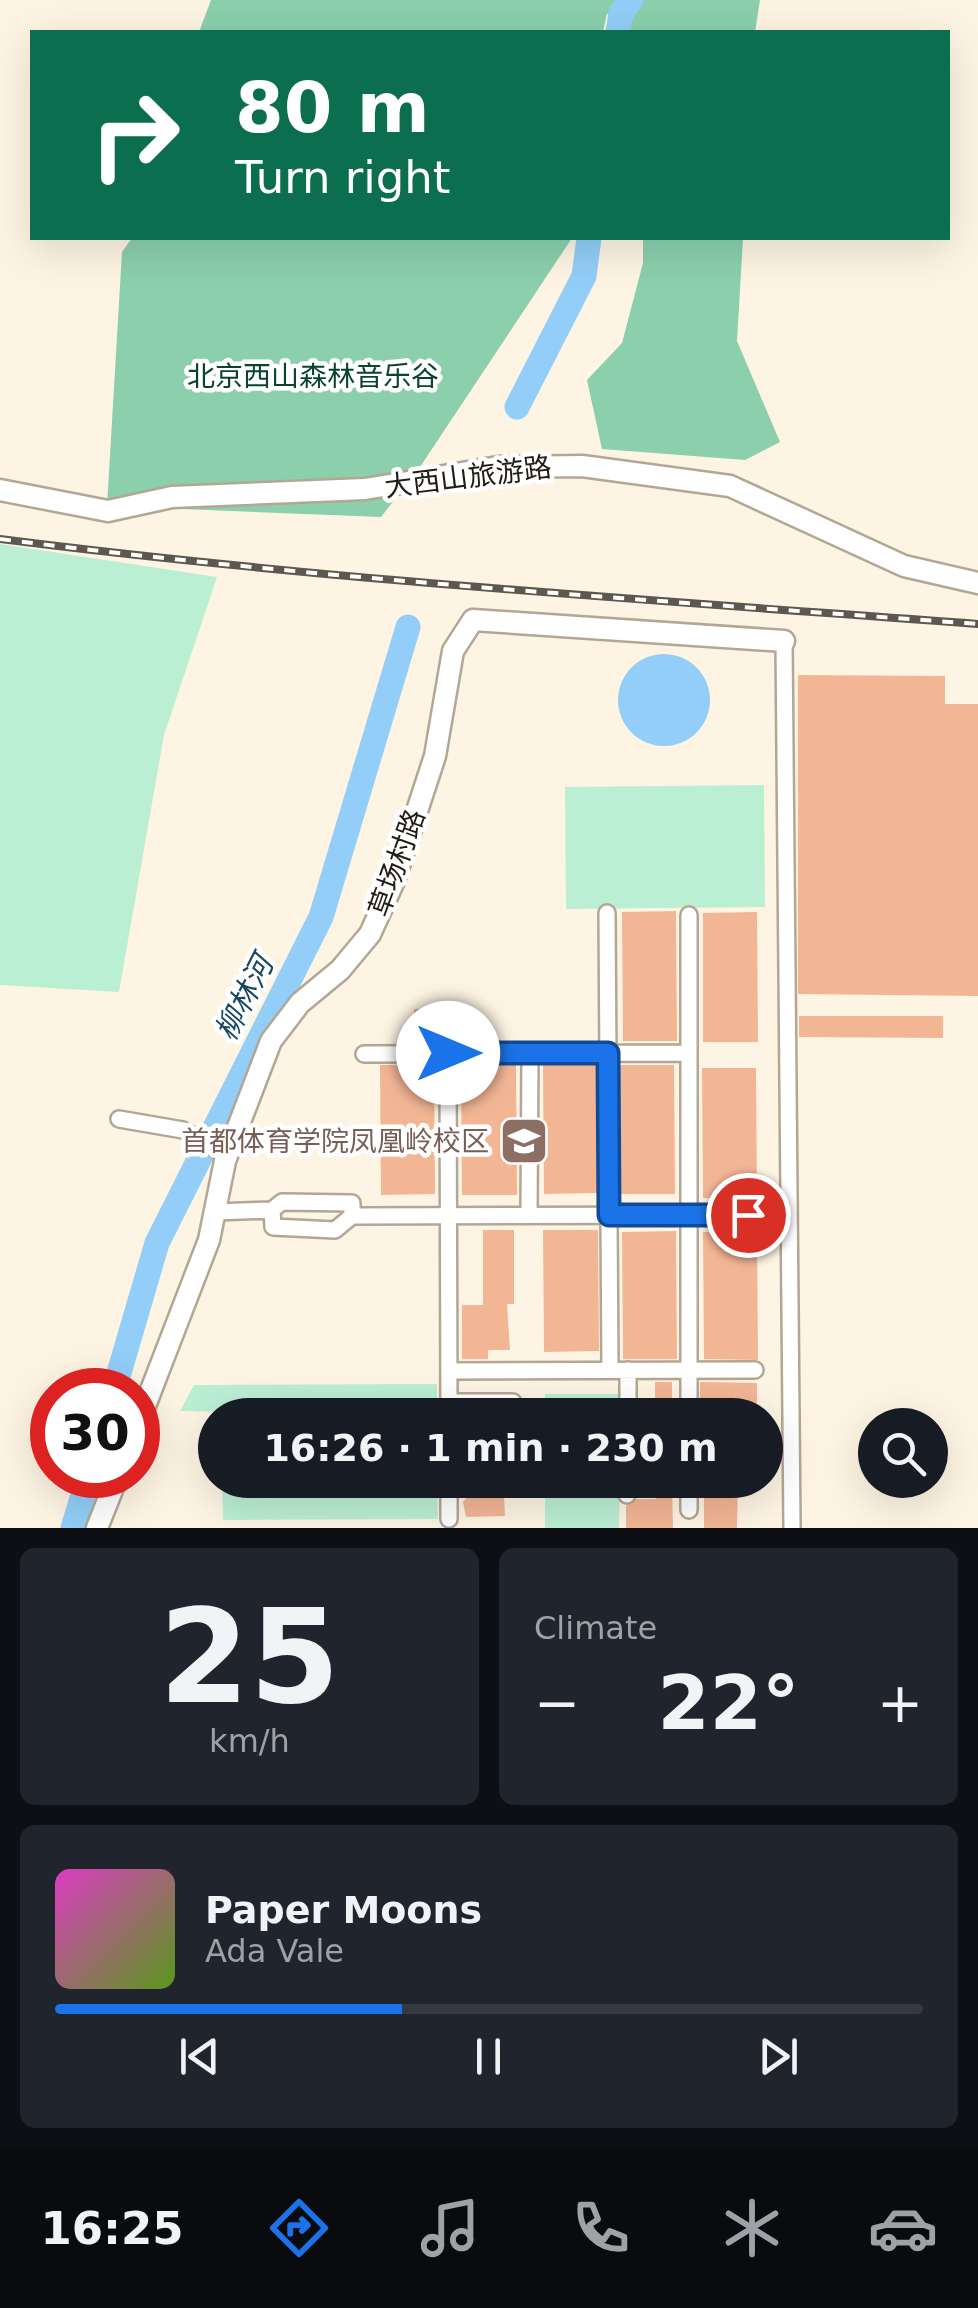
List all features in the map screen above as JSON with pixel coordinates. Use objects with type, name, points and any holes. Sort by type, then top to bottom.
[{"type":"street","name":"大西山旅游路","points":[[0,490],[108,511],[172,497],[365,489],[498,467],[582,466],[730,486],[904,566],[978,583]]},
{"type":"street","name":"草场村路","points":[[160,1368],[209,1240],[222,1154],[272,1041],[300,1003],[340,970],[370,934],[394,881],[435,756],[453,651],[473,620],[784,641]]},
{"type":"street","points":[[784,641],[792,1528]]},
{"type":"street","points":[[607,913],[610,1370]]},
{"type":"street","points":[[689,915],[689,1398]]},
{"type":"street","points":[[448,1053],[449,1398]]},
{"type":"street","points":[[529,1216],[530,1053]]},
{"type":"street","points":[[364,1054],[689,1053]]},
{"type":"street","points":[[119,1120],[183,1130],[222,1154]]},
{"type":"street","points":[[214,1212],[272,1210],[282,1202],[352,1203],[352,1216]]},
{"type":"street","points":[[272,1210],[273,1227],[335,1230],[352,1216],[748,1215]]},
{"type":"street","points":[[628,1370],[628,1398]]},
{"type":"street","points":[[449,1371],[755,1370]]},
{"type":"street","points":[[97,1528],[109,1498]]},
{"type":"street","points":[[449,1498],[449,1520]]},
{"type":"street","points":[[688,1498],[688,1510]]},
{"type":"green space","points":[[211,0],[760,0],[755,30],[617,30],[607,13],[603,30],[200,30]]},
{"type":"green space","name":"北京西山森林音乐谷","points":[[131,240],[571,240],[420,467],[381,517],[107,506],[122,252]]},
{"type":"green space","points":[[643,240],[743,240],[737,341],[780,442],[745,460],[602,449],[587,380],[622,343],[643,263]]},
{"type":"green space","points":[[0,544],[217,577],[164,735],[119,992],[0,985]]},
{"type":"green space","points":[[764,785],[765,907],[566,909],[565,787]]},
{"type":"green space","points":[[437,1384],[437,1398],[198,1398],[198,1411],[180,1411],[194,1385]]},
{"type":"green space","points":[[545,1394],[620,1394],[620,1398],[545,1398]]},
{"type":"green space","points":[[222,1498],[437,1498],[438,1519],[223,1520]]},
{"type":"green space","points":[[545,1498],[620,1498],[619,1528],[545,1528]]},
{"type":"water","points":[[664,654],[682,658],[696,668],[706,682],[710,700],[706,718],[696,732],[682,742],[664,746],[646,742],[632,732],[622,718],[618,700],[622,682],[632,668],[646,658]]},
{"type":"building","points":[[798,675],[945,676],[945,704],[978,704],[978,996],[798,994]]},
{"type":"building","points":[[676,911],[677,1041],[623,1041],[622,912]]},
{"type":"building","points":[[757,912],[758,1042],[703,1042],[703,913]]},
{"type":"building","points":[[414,1009],[434,1009],[434,1042],[414,1042]]},
{"type":"building","points":[[799,1016],[943,1016],[943,1038],[799,1037]]},
{"type":"building","points":[[380,1065],[434,1065],[435,1194],[381,1195]]},
{"type":"building","points":[[516,1065],[517,1195],[462,1195],[461,1066]]},
{"type":"building","points":[[543,1065],[597,1065],[598,1193],[544,1194]]},
{"type":"building","points":[[620,1065],[674,1065],[675,1194],[621,1194]]},
{"type":"building","points":[[702,1068],[756,1068],[757,1197],[703,1198]]},
{"type":"building","points":[[483,1230],[514,1230],[514,1304],[507,1304],[510,1350],[488,1350],[488,1359],[462,1359],[462,1305],[483,1305]]},
{"type":"building","points":[[543,1230],[598,1230],[599,1351],[544,1352]]},
{"type":"building","points":[[676,1231],[677,1359],[623,1359],[622,1232]]},
{"type":"building","points":[[703,1232],[757,1232],[758,1360],[704,1359]]},
{"type":"building","points":[[655,1382],[672,1382],[672,1398],[655,1398]]},
{"type":"building","points":[[700,1382],[757,1383],[757,1398],[700,1398]]},
{"type":"building","points":[[466,1498],[504,1498],[505,1516],[466,1517],[463,1502]]},
{"type":"building","points":[[672,1498],[673,1528],[626,1528],[626,1506],[637,1499]]},
{"type":"building","points":[[704,1498],[738,1498],[737,1528],[704,1528]]},
{"type":"waterway","name":"柳林河","points":[[618,30],[621,13],[631,0]]},
{"type":"waterway","name":"柳林河","points":[[517,407],[584,276],[589,240]]},
{"type":"waterway","name":"柳林河","points":[[120,1368],[157,1243],[321,917],[408,627]]},
{"type":"waterway","name":"柳林河","points":[[73,1528],[82,1498]]},
{"type":"railway","points":[[0,539],[366,578],[978,624]]},
{"type":"place","name":"首都体育学院凤凰岭校区","points":[[524,1141]]},
{"type":"route","points":[[448,1053],[608,1053],[609,1215],[748,1215]]}]
